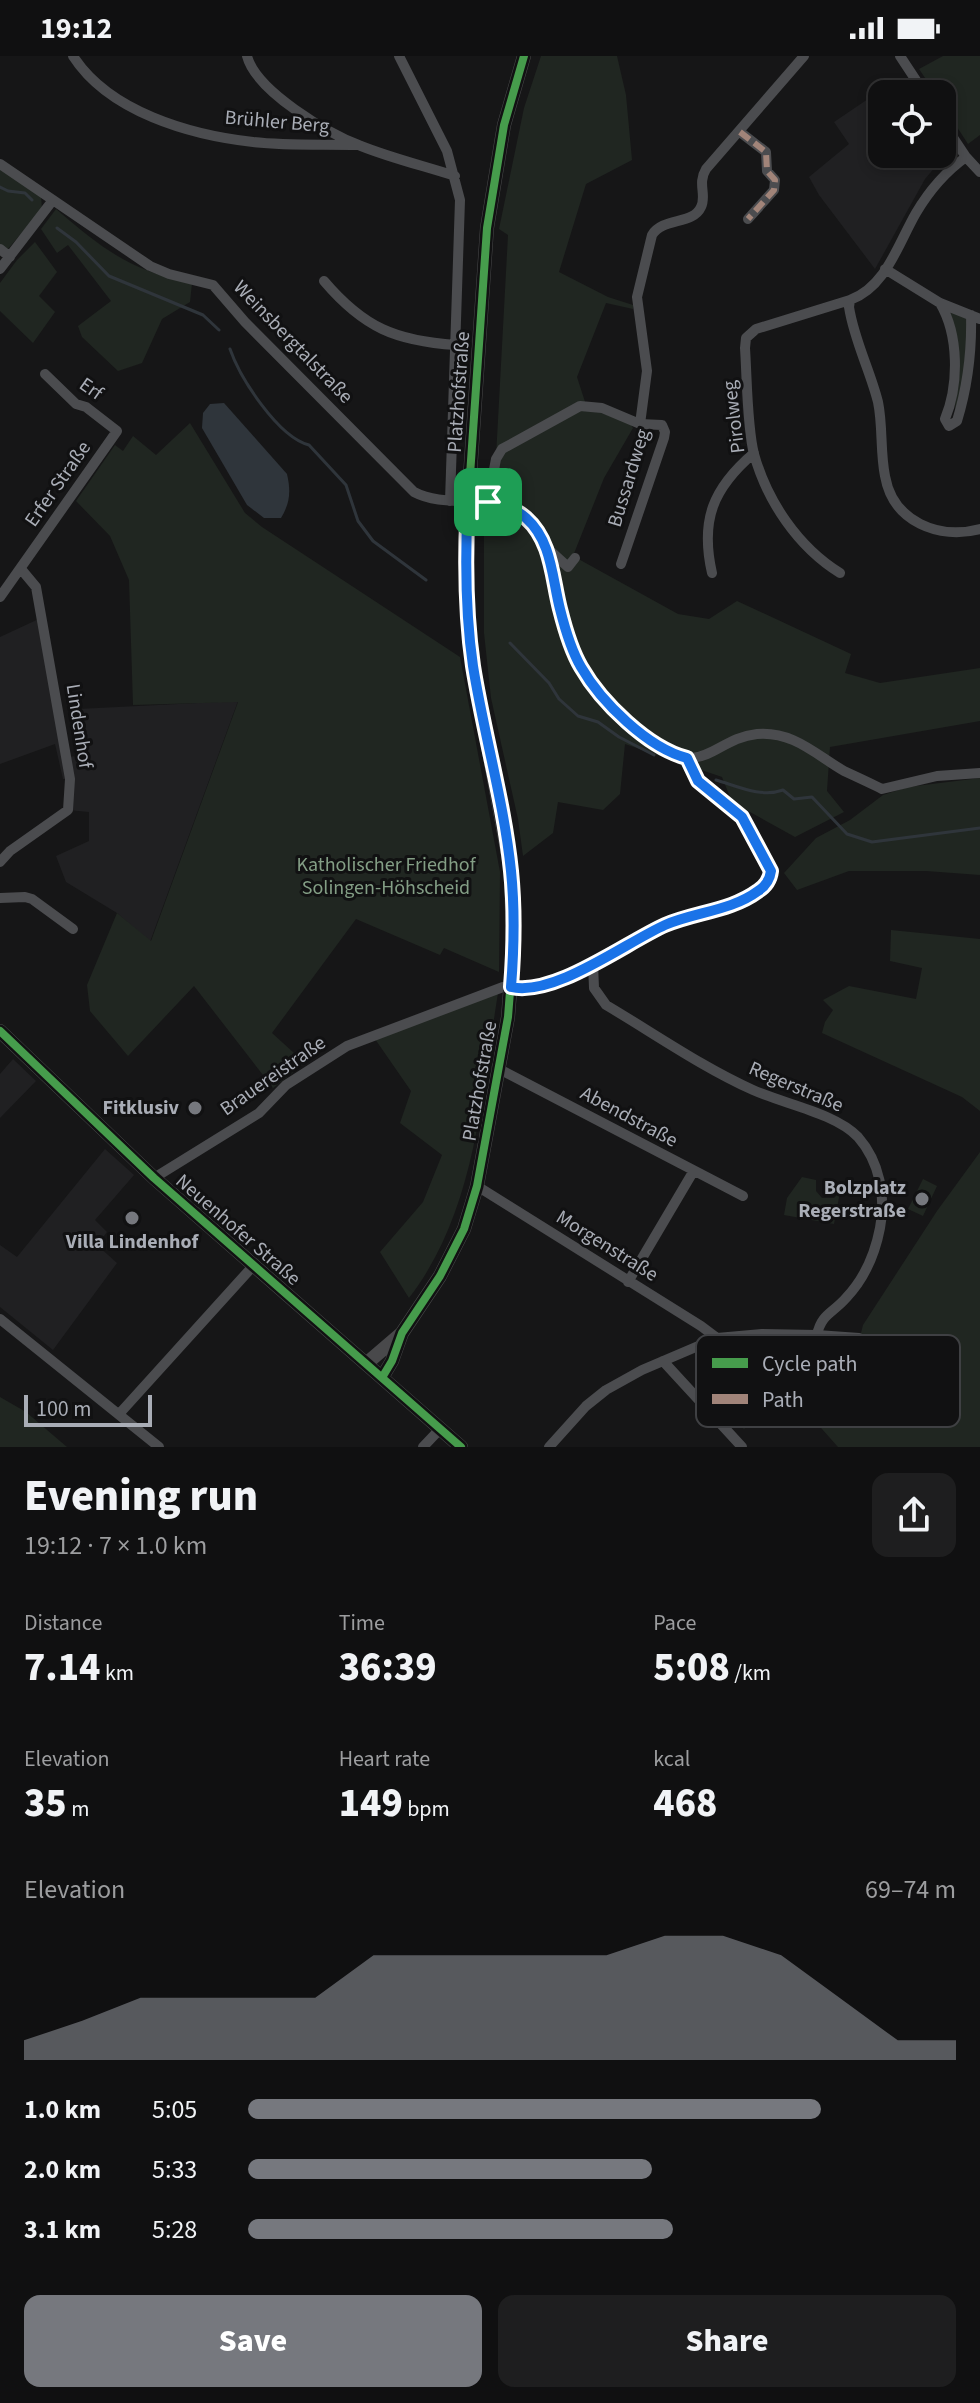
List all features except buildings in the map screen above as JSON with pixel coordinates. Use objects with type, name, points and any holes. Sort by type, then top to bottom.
[{"type":"main road","name":"Platzhofstraße","points":[[383,1376],[402,1333],[464,1229],[477,1186],[511,987],[511,871],[473,665],[465,548],[487,228],[504,125],[524,56]]},
{"type":"main road","name":"Neuenhofer Straße","points":[[0,1031],[154,1178],[461,1447]]},
{"type":"main road","name":"Platzhofstraße","points":[[367,1363],[402,1333]]},
{"type":"street","name":"Brühler Berg","points":[[73,56],[88,76],[123,103],[179,126],[253,142],[359,145]]},
{"type":"street","points":[[247,56],[257,77],[285,103],[359,145],[455,176]]},
{"type":"street","points":[[399,56],[447,151],[460,200],[456,345],[445,501]]},
{"type":"street","points":[[488,502],[496,459],[502,449],[580,406],[602,408],[640,424],[647,371],[637,302],[652,235],[657,228],[690,217],[699,210],[702,177],[804,56]]},
{"type":"street","points":[[900,56],[916,80]]},
{"type":"street","points":[[740,132],[766,152],[767,171],[775,180],[774,190],[748,219]]},
{"type":"street","points":[[956,142],[980,172]]},
{"type":"street","points":[[966,157],[936,184],[870,290],[850,300],[850,313],[879,409],[885,476],[894,500],[907,515],[933,530],[955,533],[980,529]]},
{"type":"street","name":"Weinsbergtalstraße","points":[[0,164],[150,266],[213,285],[245,322],[408,488],[421,496],[445,501],[488,502],[505,506],[526,517],[547,548]]},
{"type":"street","points":[[0,269],[53,200]]},
{"type":"street","points":[[0,249],[10,257]]},
{"type":"street","points":[[885,269],[940,303],[975,317],[968,380],[957,421],[949,426],[945,419],[951,400],[953,351],[951,329],[940,303]]},
{"type":"street","points":[[324,281],[351,310],[394,335],[423,343],[456,345]]},
{"type":"street","name":"Pirolweg","points":[[840,573],[816,556],[785,521],[754,453],[746,338],[756,329],[850,300]]},
{"type":"street","name":"Erf","points":[[45,374],[76,404],[86,407],[117,431]]},
{"type":"street","name":"Bussardweg","points":[[621,564],[665,432],[662,425],[640,424]]},
{"type":"street","name":"Erfer Straße","points":[[0,597],[117,431]]},
{"type":"street","points":[[712,573],[708,555],[709,516],[726,482],[754,453]]},
{"type":"street","points":[[547,548],[568,567],[575,558]]},
{"type":"street","points":[[547,548],[561,613],[583,671],[602,696],[635,728],[673,754],[687,758],[704,757],[748,736],[777,734],[808,746],[842,770],[882,789],[937,776],[980,773]]},
{"type":"street","name":"Lindenhof","points":[[0,862],[10,851],[68,810],[70,779],[39,602],[36,587],[21,569]]},
{"type":"street","points":[[511,987],[532,988],[549,984],[666,925],[735,904],[757,892],[770,877],[770,866],[742,817],[698,781],[687,758]]},
{"type":"street","points":[[0,898],[32,899],[73,929]]},
{"type":"street","name":"Regerstraße","points":[[593,964],[594,988],[606,1005],[741,1084],[849,1129],[869,1153],[884,1203],[873,1256],[847,1298],[819,1322],[817,1335]]},
{"type":"street","name":"Brauereistraße","points":[[154,1178],[259,1113],[293,1080],[347,1046],[460,1002],[511,987]]},
{"type":"street","name":"Abendstraße","points":[[499,1069],[743,1196]]},
{"type":"street","points":[[628,1282],[693,1172]]},
{"type":"street","name":"Morgenstraße","points":[[477,1186],[713,1335]]},
{"type":"street","points":[[120,1413],[254,1265]]},
{"type":"street","points":[[0,1319],[159,1447]]},
{"type":"street","points":[[751,1335],[817,1335]]},
{"type":"street","points":[[549,1447],[586,1406],[606,1390],[696,1347]]},
{"type":"street","points":[[663,1361],[696,1397]]},
{"type":"street","points":[[724,1427],[742,1447]]},
{"type":"street","points":[[423,1447],[441,1428]]},
{"type":"shaded area","points":[[868,99],[868,168],[934,168],[925,179],[875,269],[809,177],[849,144],[834,122]]},
{"type":"shaded area","points":[[224,403],[287,474],[289,497],[281,518],[264,518],[247,505],[202,428],[203,413],[210,404]]},
{"type":"shaded area","points":[[43,617],[67,757],[78,756],[73,716],[79,715],[78,709],[238,701],[150,942],[117,913],[66,882],[56,856],[89,841],[89,812],[68,810],[70,779],[63,779],[55,744],[0,764],[0,637]]},
{"type":"shaded area","points":[[13,1059],[36,1081],[0,1118],[0,1074]]},
{"type":"shaded area","points":[[105,1149],[134,1175],[95,1220],[107,1232],[97,1245],[117,1263],[53,1350],[0,1307],[0,1245],[17,1257]]},
{"type":"green space","points":[[541,56],[617,56],[626,95],[632,160],[586,184],[559,272],[608,297],[633,305],[633,309],[606,303],[577,377],[587,408],[630,423],[633,428],[604,478],[573,556],[678,614],[709,619],[737,601],[851,654],[845,673],[880,683],[980,668],[980,721],[830,747],[827,791],[844,812],[795,837],[732,802],[722,777],[625,744],[620,794],[603,810],[558,802],[553,833],[523,856],[518,819],[491,698],[484,633],[484,507],[494,494],[508,235],[499,229],[524,108]]},
{"type":"green space","points":[[943,56],[980,56],[980,135],[968,144],[956,126],[956,80],[926,80],[919,69]]},
{"type":"green space","points":[[0,168],[41,196],[42,209],[8,249],[0,245]]},
{"type":"green space","points":[[56,209],[88,236],[134,265],[192,283],[190,302],[162,319],[142,363],[118,371],[82,337],[78,326],[111,301],[68,245],[57,253],[41,229]]},
{"type":"green space","points":[[35,242],[57,272],[39,296],[55,312],[33,343],[0,311],[0,283]]},
{"type":"green space","points":[[950,312],[966,317],[969,323],[964,385],[955,412],[957,338]]},
{"type":"green space","name":"Katholischer Friedhof Solingen-Höhscheid","points":[[190,423],[245,513],[460,657],[500,872],[499,972],[444,948],[440,955],[356,919],[272,1033],[305,1063],[273,1088],[194,986],[128,1056],[90,1011],[87,985],[117,913],[151,941],[238,702],[133,705],[129,580],[110,536],[76,501],[115,445],[123,451],[133,436],[156,455]]},
{"type":"green space","points":[[980,778],[980,875],[849,871],[797,890],[784,873],[816,838],[850,820],[883,795],[908,787]]},
{"type":"green space","points":[[891,930],[980,939],[980,1111],[962,1097],[822,1033],[833,1010],[823,1000],[849,986],[916,999],[922,968],[890,961]]},
{"type":"green space","points":[[498,993],[480,1112],[462,1191],[449,1228],[409,1298],[380,1252],[423,1202],[442,1155],[400,1123],[411,1091],[375,1039]]},
{"type":"green space","points":[[980,1152],[980,1447],[838,1447],[820,1427],[960,1427],[960,1335],[860,1335],[863,1325],[937,1211]]},
{"type":"green space","points":[[802,1177],[816,1180],[816,1191],[822,1198],[834,1198],[840,1192],[834,1224],[784,1215],[787,1198]]},
{"type":"green space","name":"Bolzplatz Regerstraße","points":[[923,1179],[937,1186],[923,1216],[908,1209]]},
{"type":"green space","points":[[0,1397],[26,1412],[67,1447],[0,1447]]},
{"type":"waterway","points":[[0,187],[25,193],[32,200]]},
{"type":"waterway","points":[[57,228],[76,242],[109,276],[203,315],[219,330]]},
{"type":"waterway","points":[[230,349],[251,390],[273,419],[297,440],[309,445],[346,485],[358,521],[373,541],[426,580]]},
{"type":"waterway","points":[[510,643],[578,716],[598,722],[654,755]]},
{"type":"waterway","points":[[716,780],[758,792],[783,790],[794,799],[812,797],[847,834],[872,842],[980,828]]},
{"type":"marked path","points":[[740,132],[766,152],[767,171],[775,180],[774,190],[748,219]]},
{"type":"cycle path","points":[[383,1376],[402,1333],[440,1276],[464,1229],[477,1186],[508,1017],[513,953],[511,871],[473,665],[465,548],[487,228],[504,125],[524,56]]},
{"type":"cycle path","points":[[0,1031],[154,1178],[461,1447]]},
{"type":"place","name":"Fitklusiv","points":[[195,1108]]},
{"type":"place","name":"Bolzplatz Regerstraße","points":[[922,1199]]},
{"type":"place","name":"Villa Lindenhof","points":[[132,1218]]},
{"type":"route","points":[[468,501],[488,502],[505,506],[526,517],[547,548],[567,633],[578,662],[593,685],[635,728],[673,754],[687,758],[698,781],[742,817],[771,871],[764,886],[735,904],[666,925],[549,984],[520,989],[511,987],[511,871],[473,665],[468,620],[465,548],[468,501]]}]
